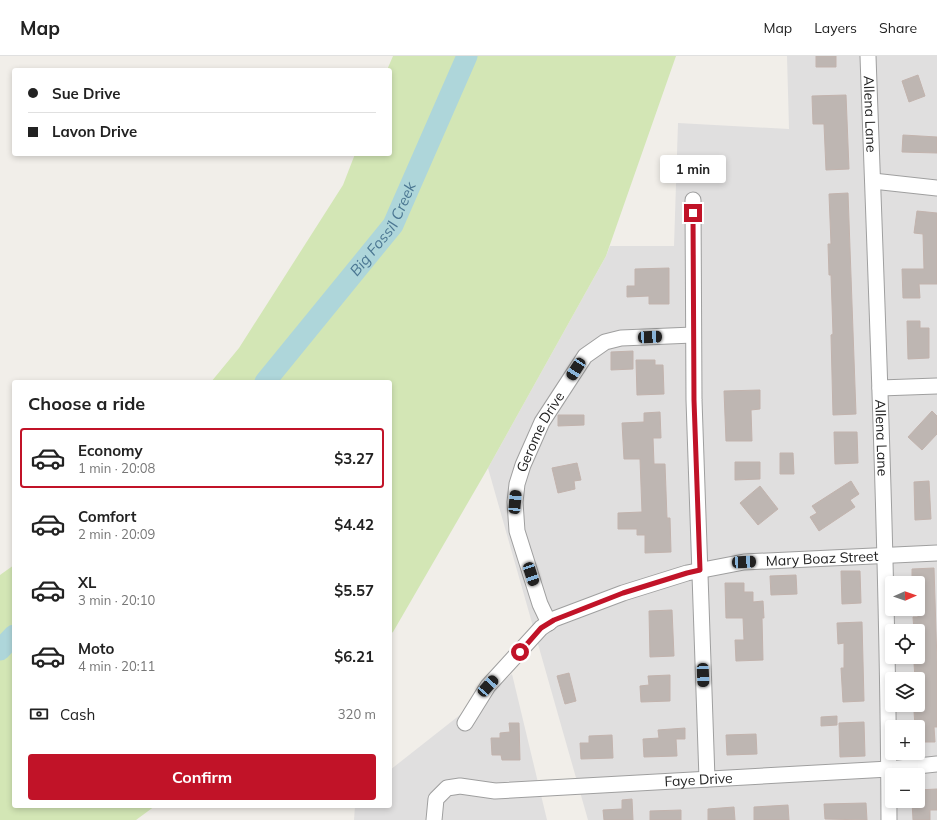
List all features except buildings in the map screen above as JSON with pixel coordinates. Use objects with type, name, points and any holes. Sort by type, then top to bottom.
[{"type":"street","name":"Allena Lane","points":[[868,56],[880,388],[889,768]]},
{"type":"street","points":[[873,181],[937,188]]},
{"type":"street","points":[[693,200],[694,400],[707,779]]},
{"type":"street","name":"Gerome Drive","points":[[549,623],[540,604],[517,531],[515,502],[517,484],[523,465],[542,422],[585,356],[605,342],[621,338],[693,335]]},
{"type":"street","points":[[880,388],[937,386]]},
{"type":"street","name":"Mary Boaz Street","points":[[465,723],[488,686],[541,628],[554,620],[623,593],[687,573],[744,562],[937,553]]},
{"type":"street","name":"Faye Drive","points":[[899,768],[937,764]]},
{"type":"street","name":"Faye Drive","points":[[434,820],[436,799],[447,788],[460,786],[495,791],[885,769]]},
{"type":"street","name":"Allena Lane","points":[[890,808],[890,820]]},
{"type":"shaded area","points":[[787,56],[937,56],[937,820],[588,820],[488,468],[606,256],[610,246],[674,246],[678,123],[789,129]]},
{"type":"shaded area","points":[[512,674],[547,820],[354,820],[355,808],[392,808],[392,768]]},
{"type":"green space","points":[[393,56],[676,56],[606,256],[488,468],[392,633],[392,380],[213,380],[239,348],[343,185],[354,156],[392,156],[392,68],[388,68]]},
{"type":"green space","points":[[12,566],[12,808],[152,808],[136,820],[0,820],[0,575]]},
{"type":"waterway","name":"Big Fossil Creek","points":[[267,380],[393,225],[467,56]]},
{"type":"waterway","name":"Big Fossil Creek","points":[[0,650],[12,637]]},
{"type":"route","points":[[520,652],[541,628],[554,620],[623,593],[700,570],[694,400],[693,213]]}]
